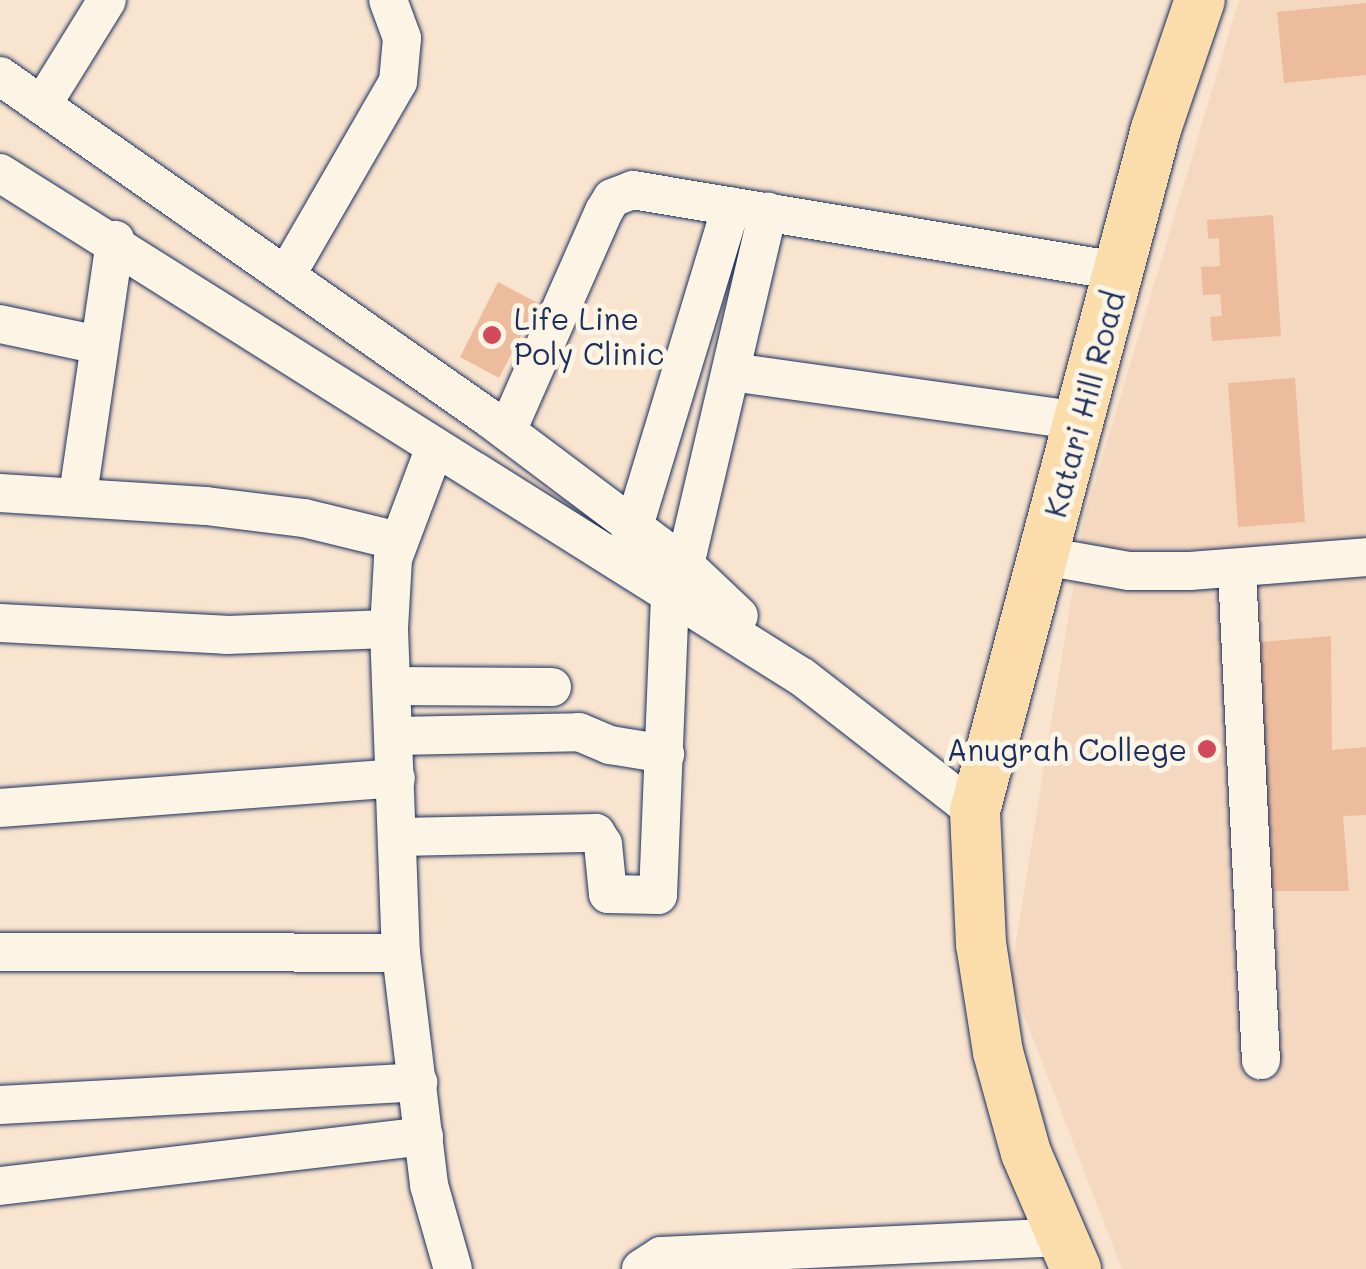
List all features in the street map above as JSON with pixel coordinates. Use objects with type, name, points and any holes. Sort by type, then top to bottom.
[{"type":"main road","name":"Katari Hill Road","points":[[1069,1253],[1026,1154],[998,1052],[981,944],[974,811],[1156,129],[1200,0]]},
{"type":"street","points":[[42,106],[107,0]]},
{"type":"street","points":[[287,274],[398,82],[402,38],[388,0]]},
{"type":"street","points":[[0,76],[287,274],[632,525],[678,578],[974,811]]},
{"type":"street","points":[[0,172],[115,240],[624,563],[678,578]]},
{"type":"street","points":[[507,431],[612,198],[633,190],[1119,271]]},
{"type":"street","points":[[624,563],[632,525],[730,206]]},
{"type":"street","points":[[399,837],[596,833],[608,894],[652,898],[658,891],[678,578],[732,372],[768,212]]},
{"type":"street","points":[[78,494],[115,240]]},
{"type":"street","points":[[0,324],[100,345]]},
{"type":"street","points":[[732,372],[1080,421]]},
{"type":"street","points":[[436,447],[398,541],[389,629],[401,953],[429,1185],[453,1268],[444,1269]]},
{"type":"street","points":[[0,493],[78,494],[304,518],[398,541]]},
{"type":"street","points":[[1044,556],[1129,570],[1237,571],[1366,557]]},
{"type":"street","points":[[1237,571],[1261,1060]]},
{"type":"street","points":[[0,624],[186,635],[389,629]]},
{"type":"street","points":[[392,686],[552,686]]},
{"type":"street","points":[[395,736],[579,732],[610,745],[665,754]]},
{"type":"street","points":[[0,808],[396,778]]},
{"type":"street","points":[[0,952],[401,953]]},
{"type":"street","points":[[0,1105],[418,1082]]},
{"type":"street","points":[[0,1186],[424,1136]]},
{"type":"street","points":[[642,1269],[661,1256],[787,1259],[1069,1253]]},
{"type":"shaded area","name":"Anugrah College","points":[[1239,0],[1366,0],[1366,1269],[1122,1269],[1010,979],[1084,519]]},
{"type":"building","points":[[1366,3],[1366,75],[1284,83],[1277,12]]},
{"type":"building","points":[[1273,215],[1281,336],[1212,341],[1210,317],[1222,316],[1220,294],[1203,295],[1201,267],[1220,266],[1219,238],[1208,239],[1207,220]]},
{"type":"building","points":[[498,282],[538,303],[499,378],[460,357]]},
{"type":"building","points":[[1295,378],[1305,522],[1238,527],[1228,383]]},
{"type":"building","points":[[1331,636],[1332,750],[1366,747],[1366,815],[1343,816],[1349,891],[1259,891],[1248,643]]},
{"type":"place","name":"Life Line Poly Clinic","points":[[492,335]]},
{"type":"place","name":"Anugrah College","points":[[1207,749]]}]
